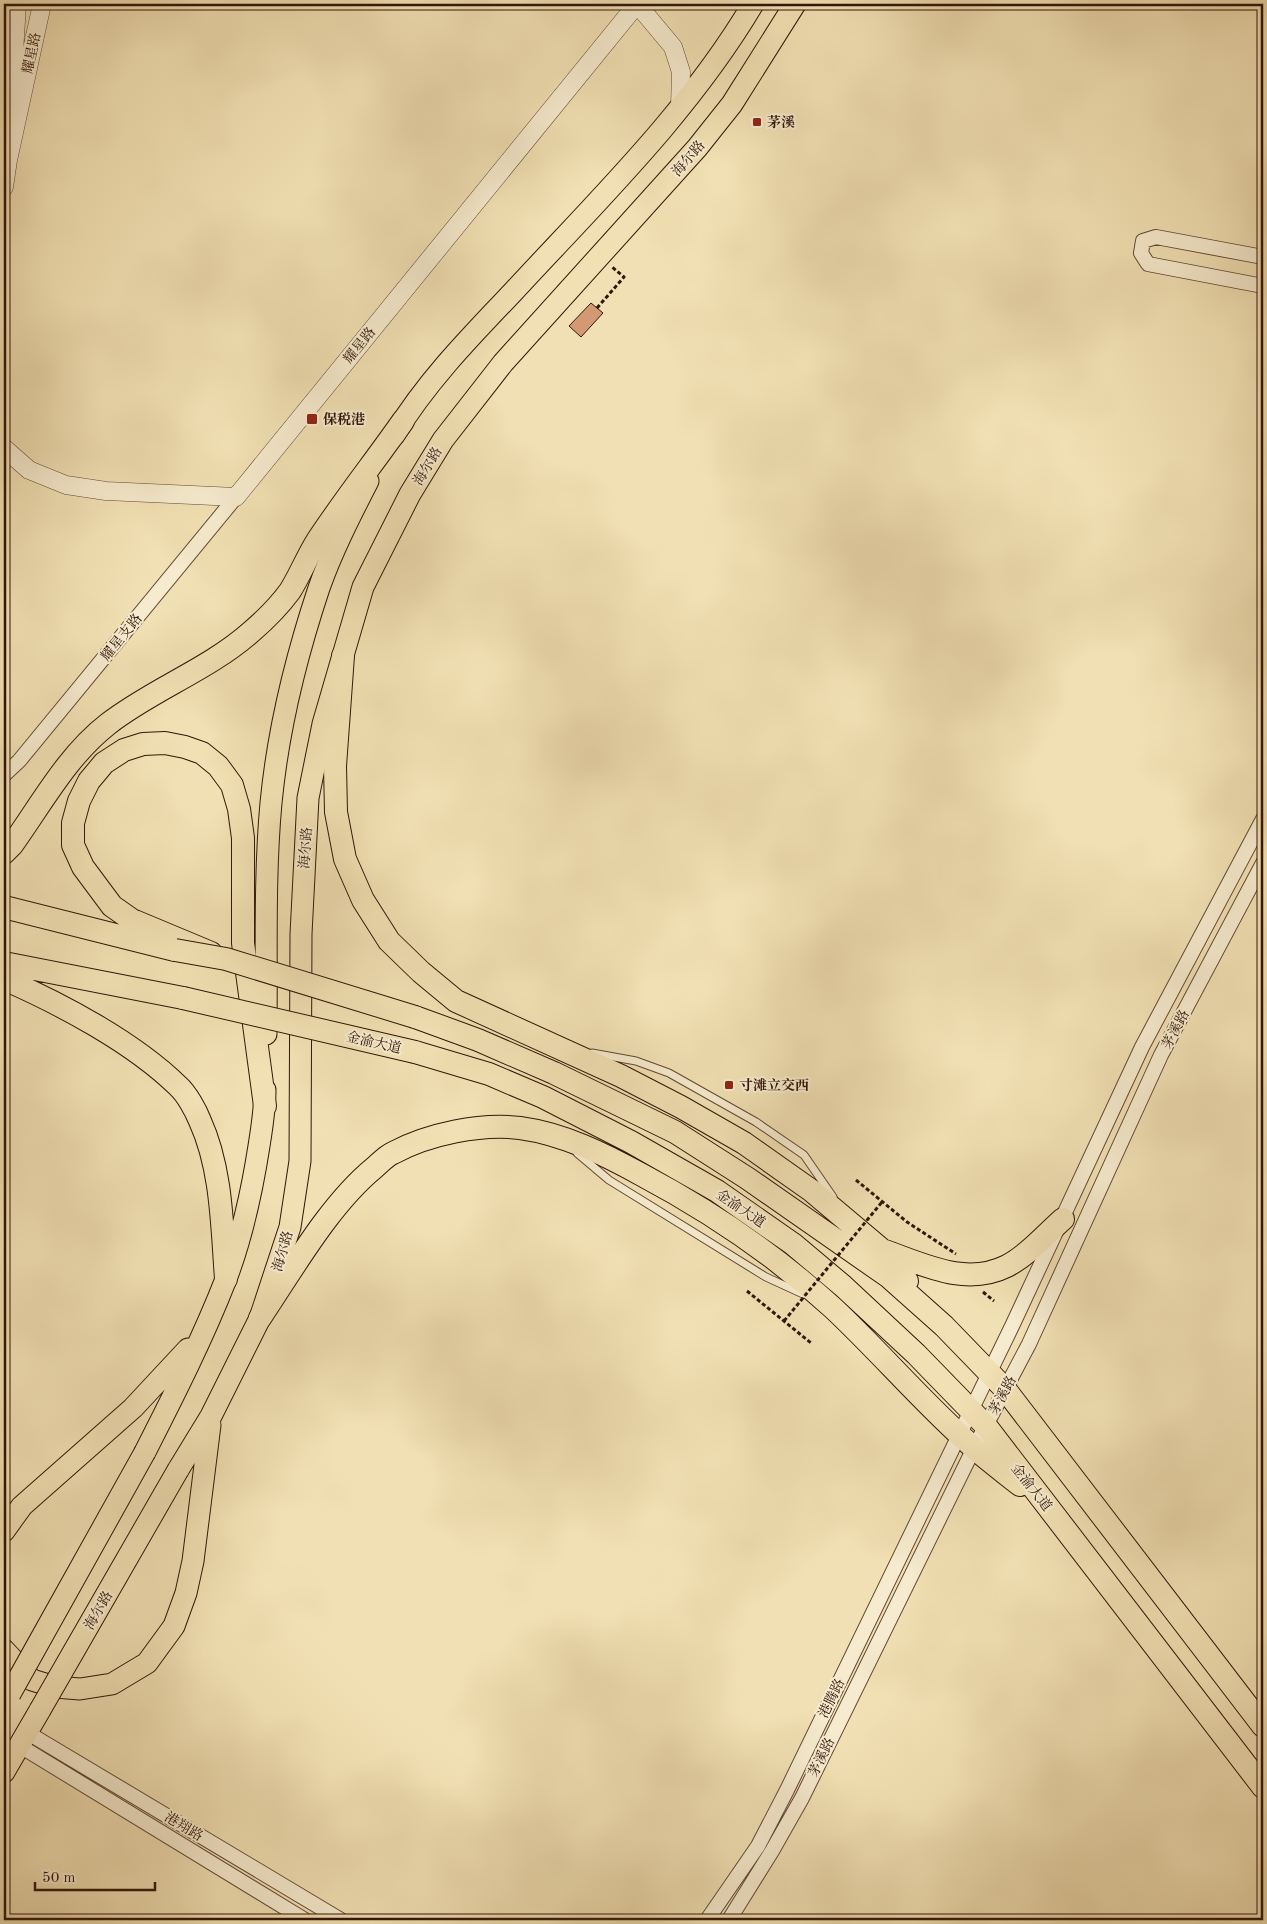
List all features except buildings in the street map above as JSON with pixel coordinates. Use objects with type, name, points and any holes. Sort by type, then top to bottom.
[{"type":"highway","points":[[4,852],[12,845],[71,759],[88,741],[128,710],[208,664],[251,632],[271,613],[290,591],[318,541],[403,421]]},
{"type":"highway","points":[[343,656],[335,766],[336,812],[345,859],[363,900],[388,941],[456,1001],[664,1098],[744,1143],[812,1191],[882,1250],[944,1326]]},
{"type":"highway","points":[[174,943],[132,920],[112,906],[83,867],[73,845],[73,823],[79,801],[89,781],[104,763],[124,750],[144,744],[164,743],[202,753],[218,766],[232,785],[239,809],[243,838],[243,943],[265,1106]]},
{"type":"highway","name":"金渝大道","points":[[4,907],[174,943],[414,1017],[478,1040],[675,1132],[748,1178],[889,1277],[944,1326],[1005,1389],[1263,1726]]},
{"type":"highway","name":"金渝大道","points":[[4,963],[183,998],[415,1052],[489,1074],[543,1096],[631,1142],[716,1191],[793,1244],[843,1286],[971,1409],[1263,1787]]},
{"type":"highway","points":[[4,979],[42,996],[99,1028],[146,1059],[180,1087],[200,1121],[214,1164],[226,1278]]},
{"type":"highway","points":[[260,1318],[332,1212],[358,1181],[392,1153],[435,1137],[476,1128],[519,1128],[558,1137],[601,1152],[669,1189],[727,1226],[781,1264],[833,1308],[967,1441],[1050,1509]]},
{"type":"highway","points":[[882,1250],[956,1274],[971,1276],[988,1273],[1008,1266],[1063,1219]]},
{"type":"main road","points":[[7,1699],[145,1452],[201,1337],[226,1278],[244,1220],[256,1167],[265,1106],[268,866],[271,803],[278,747],[290,693],[319,588],[341,534],[369,479],[403,421],[476,332],[645,149],[680,107],[736,32],[753,4]]},
{"type":"main road","name":"海尔路","points":[[4,1772],[211,1416],[260,1318],[290,1227],[300,1161],[301,934],[308,798],[323,724],[362,588],[410,494],[443,440],[503,363],[697,148],[732,104],[795,4]]},
{"type":"main road","points":[[4,1531],[22,1506],[133,1408],[201,1337]]},
{"type":"main road","points":[[4,1650],[32,1680],[55,1687],[80,1689],[112,1684],[147,1663],[174,1626],[186,1593],[193,1561],[211,1416]]},
{"type":"street","name":"耀星路","points":[[8,160],[17,4]]},
{"type":"street","name":"耀星路","points":[[4,187],[8,160],[42,4]]},
{"type":"street","name":"耀星路","points":[[236,497],[637,4]]},
{"type":"street","points":[[637,4],[673,47],[681,72],[680,107]]},
{"type":"street","points":[[1263,258],[1156,237],[1143,241],[1141,253],[1148,264],[1263,286]]},
{"type":"street","points":[[4,448],[29,470],[66,485],[106,491],[236,497]]},
{"type":"street","name":"耀星支路","points":[[4,774],[18,761],[236,497]]},
{"type":"street","name":"茅溪路","points":[[729,1920],[802,1798],[967,1441],[971,1409],[1063,1219],[1142,1047],[1263,819]]},
{"type":"street","name":"茅溪路","points":[[942,1468],[967,1441],[986,1426],[1029,1344],[1161,1055],[1263,864]]},
{"type":"street","name":"港腾路","points":[[707,1920],[758,1846],[942,1468]]},
{"type":"street","name":"港翔路","points":[[24,1739],[304,1920]]},
{"type":"street","name":"港翔路","points":[[24,1739],[340,1920]]},
{"type":"path","points":[[597,308],[624,277],[600,257]]},
{"type":"path","points":[[856,1180],[907,1222],[961,1257]]},
{"type":"path","points":[[784,1321],[882,1202]]},
{"type":"path","points":[[748,1291],[811,1342]]},
{"type":"place","name":"茅溪","points":[[757,122]]},
{"type":"place","name":"保税港","points":[[312,419]]},
{"type":"place","name":"寸滩立交西","points":[[729,1085]]}]
